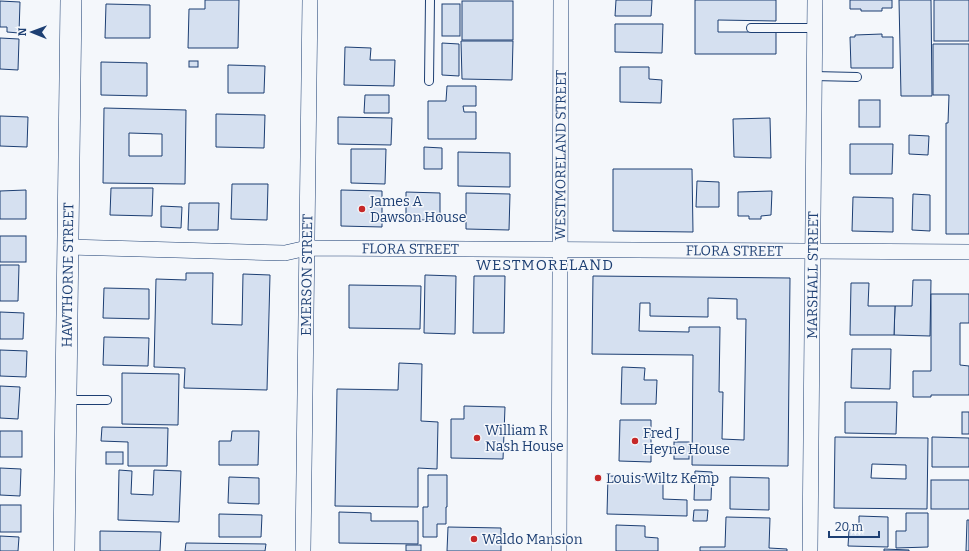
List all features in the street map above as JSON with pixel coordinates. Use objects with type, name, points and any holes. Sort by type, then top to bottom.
[{"type":"street","name":"HAWTHORNE STREET","points":[[64,551],[71,0]]},
{"type":"street","name":"EMERSON STREET","points":[[303,551],[310,0]]},
{"type":"street","name":"WESTMORELAND STREET","points":[[559,551],[561,0]]},
{"type":"street","name":"MARSHALL STREET","points":[[810,551],[815,0]]},
{"type":"street","name":"FLORA STREET","points":[[68,247],[285,253],[307,248],[969,252]]},
{"type":"lane","points":[[429,81],[430,0]]},
{"type":"lane","points":[[751,28],[815,28]]},
{"type":"lane","points":[[814,76],[857,77]]},
{"type":"lane","points":[[66,400],[107,400]]},
{"type":"building","points":[[205,0],[239,0],[238,48],[188,48],[189,9],[205,9]]},
{"type":"building","points":[[616,0],[652,0],[651,16],[615,16]]},
{"type":"building","points":[[695,0],[776,0],[776,21],[718,20],[718,32],[776,32],[776,54],[695,54]]},
{"type":"building","points":[[850,0],[892,0],[892,8],[882,8],[882,11],[861,11],[861,9],[850,9]]},
{"type":"building","points":[[899,0],[931,0],[932,96],[901,96]]},
{"type":"building","points":[[934,0],[969,0],[969,41],[934,41]]},
{"type":"building","points":[[0,1],[20,2],[19,33],[7,32],[7,27],[0,27]]},
{"type":"building","points":[[462,1],[513,1],[513,40],[462,40]]},
{"type":"building","points":[[106,4],[150,5],[150,38],[105,38]]},
{"type":"building","points":[[442,4],[460,4],[460,36],[442,36]]},
{"type":"building","points":[[615,24],[663,24],[662,53],[615,52]]},
{"type":"building","points":[[882,34],[882,37],[893,37],[893,68],[851,68],[850,37],[855,37],[855,35]]},
{"type":"building","points":[[0,38],[19,39],[18,70],[0,69]]},
{"type":"building","points":[[461,41],[513,41],[512,80],[462,79]]},
{"type":"building","points":[[442,43],[459,44],[459,76],[442,75]]},
{"type":"building","points":[[933,44],[969,44],[969,234],[946,234],[946,123],[948,123],[949,95],[933,95]]},
{"type":"building","points":[[345,47],[371,48],[370,60],[395,60],[394,86],[344,85]]},
{"type":"building","points":[[189,61],[198,61],[198,67],[189,67]]},
{"type":"building","points":[[101,62],[147,63],[147,96],[101,95]]},
{"type":"building","points":[[228,65],[265,66],[264,93],[228,93]]},
{"type":"building","points":[[620,67],[649,67],[649,79],[662,80],[661,103],[620,102]]},
{"type":"building","points":[[447,86],[476,86],[476,106],[463,106],[464,112],[476,112],[476,139],[428,139],[428,101],[446,101]]},
{"type":"building","points":[[365,95],[389,95],[389,113],[364,113]]},
{"type":"building","points":[[859,100],[880,100],[880,127],[859,127]]},
{"type":"building","points":[[104,108],[186,110],[185,184],[103,183]],"holes":[[[129,133],[162,134],[162,156],[129,156]]]},
{"type":"building","points":[[216,114],[265,115],[264,148],[216,147]]},
{"type":"building","points":[[0,116],[28,117],[27,147],[0,146]]},
{"type":"building","points":[[338,117],[392,118],[391,145],[338,144]]},
{"type":"building","points":[[770,118],[771,158],[734,157],[733,119]]},
{"type":"building","points":[[909,135],[929,136],[928,155],[909,154]]},
{"type":"building","points":[[850,144],[893,144],[892,174],[850,174]]},
{"type":"building","points":[[424,147],[442,148],[442,169],[424,169]]},
{"type":"building","points":[[351,149],[386,149],[385,184],[351,183]]},
{"type":"building","points":[[458,152],[510,153],[510,187],[458,186]]},
{"type":"building","points":[[613,169],[692,169],[693,232],[613,231]]},
{"type":"building","points":[[697,181],[719,182],[719,207],[696,207]]},
{"type":"building","points":[[232,184],[268,184],[267,220],[231,219]]},
{"type":"building","points":[[111,188],[153,188],[152,216],[110,215]]},
{"type":"building","points":[[26,190],[26,219],[0,219],[0,191]]},
{"type":"building","name":"James A Dawson House","points":[[341,190],[382,191],[382,227],[341,226]]},
{"type":"building","points":[[772,191],[771,215],[761,216],[761,219],[749,219],[749,216],[738,216],[738,192]]},
{"type":"building","points":[[406,192],[440,193],[440,220],[406,220]]},
{"type":"building","points":[[466,193],[510,194],[509,230],[466,229]]},
{"type":"building","points":[[913,194],[930,195],[930,231],[912,230]]},
{"type":"building","points":[[853,197],[893,198],[893,232],[852,231]]},
{"type":"building","points":[[189,203],[219,203],[218,230],[188,230]]},
{"type":"building","points":[[161,206],[182,207],[181,228],[161,227]]},
{"type":"building","points":[[0,236],[26,236],[26,262],[0,262]]},
{"type":"building","points":[[0,265],[19,265],[18,301],[0,301]]},
{"type":"building","points":[[186,273],[213,273],[212,324],[242,325],[243,274],[270,275],[267,390],[184,388],[185,368],[154,367],[156,279],[186,280]]},
{"type":"building","points":[[425,275],[456,276],[455,334],[424,333]]},
{"type":"building","points":[[474,276],[505,276],[504,333],[473,333]]},
{"type":"building","points":[[593,276],[790,278],[788,466],[692,465],[693,355],[592,354]],"holes":[[[708,298],[737,299],[737,319],[746,319],[744,440],[722,439],[723,392],[719,392],[720,327],[689,327],[689,332],[639,331],[640,303],[650,303],[650,316],[708,317]]]},
{"type":"building","points":[[913,280],[931,280],[930,336],[894,335],[895,306],[912,306]]},
{"type":"building","points":[[851,283],[869,283],[868,306],[895,306],[894,335],[850,335]]},
{"type":"building","points":[[349,285],[421,286],[420,329],[349,328]]},
{"type":"building","points":[[104,288],[149,289],[149,319],[103,318]]},
{"type":"building","points":[[931,294],[969,294],[969,323],[960,323],[960,365],[969,366],[969,395],[931,395],[931,397],[913,397],[913,371],[931,371]]},
{"type":"building","points":[[0,312],[24,313],[23,339],[0,339]]},
{"type":"building","points":[[104,337],[149,338],[148,366],[103,365]]},
{"type":"building","points":[[852,349],[891,349],[890,389],[851,388]]},
{"type":"building","points":[[0,350],[27,351],[26,377],[0,376]]},
{"type":"building","points":[[399,363],[422,364],[421,421],[438,422],[437,469],[418,468],[418,507],[335,506],[337,389],[398,390]]},
{"type":"building","points":[[622,367],[645,368],[644,380],[657,380],[656,404],[621,404]]},
{"type":"building","points":[[122,373],[179,374],[178,425],[122,424]]},
{"type":"building","points":[[0,386],[20,387],[18,419],[0,418]]},
{"type":"building","points":[[845,402],[897,402],[896,434],[845,433]]},
{"type":"building","name":"William R Nash House","points":[[464,406],[505,407],[503,459],[451,458],[451,419],[464,419]]},
{"type":"building","points":[[962,412],[969,412],[969,434],[962,434]]},
{"type":"building","name":"Fred J Heyne House","points":[[620,420],[651,420],[651,462],[619,461]]},
{"type":"building","points":[[102,427],[168,428],[167,466],[128,466],[128,442],[101,441]]},
{"type":"building","points":[[0,431],[22,431],[22,457],[0,457]]},
{"type":"building","points":[[232,431],[259,431],[258,465],[219,465],[219,441],[231,441]]},
{"type":"building","points":[[835,437],[928,438],[927,509],[834,508]],"holes":[[[872,464],[906,465],[906,479],[871,478]]]},
{"type":"building","points":[[932,437],[969,438],[969,467],[932,467]]},
{"type":"building","points":[[674,442],[689,442],[689,459],[674,459]]},
{"type":"building","points":[[106,452],[123,452],[123,464],[106,464]]},
{"type":"building","points":[[0,468],[21,469],[20,496],[0,495]]},
{"type":"building","points":[[119,470],[132,471],[131,494],[153,495],[154,470],[181,471],[179,522],[118,520]]},
{"type":"building","points":[[695,471],[712,472],[711,500],[694,500]]},
{"type":"building","points":[[428,475],[447,475],[446,524],[437,524],[437,537],[423,537],[423,507],[428,507]]},
{"type":"building","points":[[608,476],[663,477],[663,499],[687,500],[687,516],[607,514]]},
{"type":"building","points":[[229,477],[259,478],[259,504],[228,503]]},
{"type":"building","points":[[730,477],[769,478],[769,510],[730,509]]},
{"type":"building","points":[[931,480],[969,480],[969,509],[931,509]]},
{"type":"building","points":[[0,505],[21,505],[21,532],[0,532]]},
{"type":"building","points":[[694,510],[708,510],[707,521],[693,521]]},
{"type":"building","points":[[339,512],[371,513],[371,521],[418,521],[418,544],[339,543]]},
{"type":"building","points":[[906,513],[928,513],[928,547],[896,548],[896,531],[906,531]]},
{"type":"building","points":[[219,514],[262,515],[261,537],[219,537]]},
{"type":"building","points":[[859,516],[888,517],[888,547],[848,546],[849,530],[859,530]]},
{"type":"building","points":[[726,517],[770,518],[769,548],[787,549],[787,551],[700,551],[700,547],[725,547]]},
{"type":"building","points":[[967,520],[969,520],[969,551],[966,551]]},
{"type":"building","points":[[616,525],[645,526],[645,537],[658,538],[658,551],[616,551]]},
{"type":"building","name":"Waldo Mansion","points":[[448,527],[501,528],[501,551],[447,551]]},
{"type":"building","points":[[100,531],[161,532],[160,551],[100,551]]},
{"type":"building","points":[[0,536],[19,537],[18,551],[0,551]]},
{"type":"building","points":[[186,543],[266,544],[265,551],[185,551]]},
{"type":"building","points":[[406,545],[421,545],[421,551],[406,551]]},
{"type":"building","points":[[884,549],[909,550],[909,551],[884,551]]},
{"type":"place","name":"James A Dawson House","points":[[362,209]]},
{"type":"place","name":"William R Nash House","points":[[477,438]]},
{"type":"place","name":"Fred J Heyne House","points":[[635,441]]},
{"type":"place","name":"Louis Wiltz Kemp","points":[[598,478]]},
{"type":"place","name":"Waldo Mansion","points":[[474,539]]},
{"type":"district","name":"WESTMORELAND","points":[[545,265]]}]
